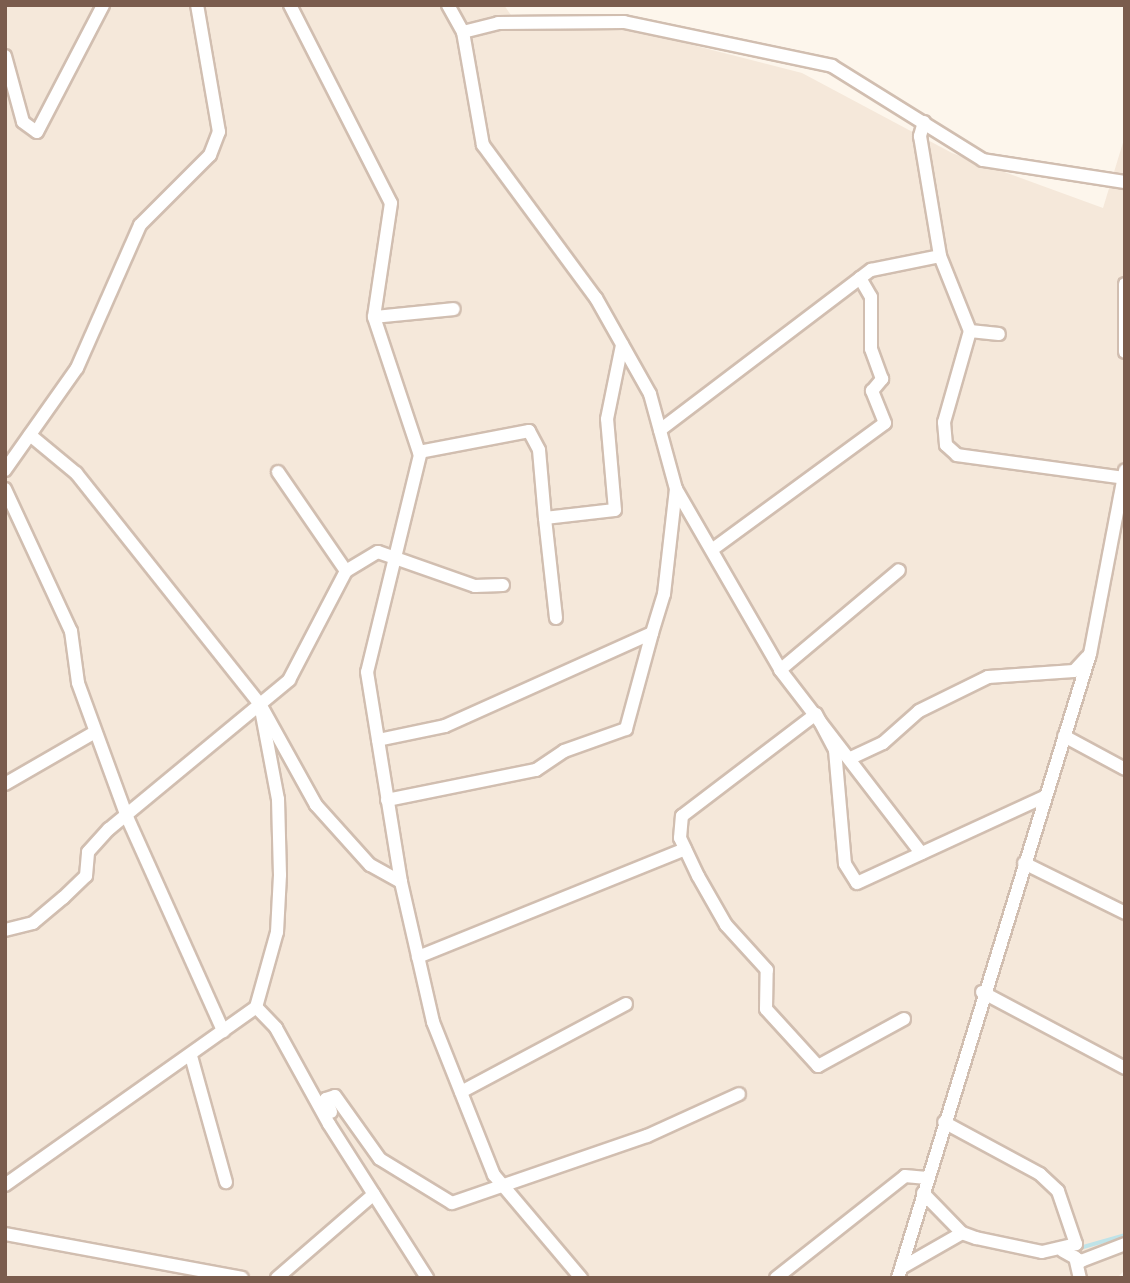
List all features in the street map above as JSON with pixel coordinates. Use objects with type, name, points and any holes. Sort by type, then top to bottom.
[{"type":"street","points":[[5,56],[23,122],[37,132],[103,5]]},
{"type":"street","points":[[5,470],[77,368],[140,225],[211,155],[219,132],[197,5]]},
{"type":"street","points":[[290,5],[391,203],[374,317],[419,452],[398,557],[367,672],[401,882],[418,957],[433,1022],[504,1187],[581,1278]]},
{"type":"street","points":[[448,5],[463,33],[484,145],[596,298],[650,394],[676,489],[713,549],[780,670],[853,757],[921,853]]},
{"type":"street","points":[[463,33],[498,23],[624,22],[832,66],[984,160],[1125,182]]},
{"type":"street","points":[[924,122],[920,136],[940,256],[970,331],[944,422],[946,446],[957,455],[1125,478]]},
{"type":"street","points":[[660,430],[860,278],[940,256]]},
{"type":"street","points":[[713,549],[885,423],[872,391],[882,379],[871,349],[871,297],[860,278]]},
{"type":"street","points":[[1125,286],[1125,352]]},
{"type":"street","points":[[374,317],[454,309]]},
{"type":"street","points":[[970,331],[999,334]]},
{"type":"street","points":[[545,518],[615,510],[607,419],[622,345]]},
{"type":"street","points":[[419,452],[529,431],[539,450],[556,618]]},
{"type":"street","points":[[30,435],[85,483],[260,704],[316,804],[370,864],[401,882]]},
{"type":"street","points":[[899,1273],[982,992],[1090,654],[1120,548],[1125,470]]},
{"type":"street","points":[[278,472],[346,571]]},
{"type":"street","points":[[5,489],[71,631],[78,683],[127,817],[223,1031]]},
{"type":"street","points":[[387,800],[536,770],[564,751],[626,729],[664,594],[676,489]]},
{"type":"street","points":[[5,930],[33,923],[63,898],[86,876],[88,852],[289,680],[346,571],[378,552],[475,586],[503,585]]},
{"type":"street","points":[[780,670],[899,570]]},
{"type":"street","points":[[378,740],[445,726],[652,633]]},
{"type":"street","points":[[853,757],[883,743],[919,711],[988,677],[1074,671],[1090,654]]},
{"type":"street","points":[[5,1185],[191,1056],[256,1007],[277,932],[280,875],[278,799],[260,704]]},
{"type":"street","points":[[904,1019],[818,1066],[766,1009],[767,970],[726,925],[685,849],[682,816],[816,714],[835,750],[851,877],[858,884],[1044,797]]},
{"type":"street","points":[[5,784],[94,732]]},
{"type":"street","points":[[1064,736],[1125,769]]},
{"type":"street","points":[[418,957],[685,849]]},
{"type":"street","points":[[1024,863],[1125,913]]},
{"type":"street","points":[[982,992],[1125,1068]]},
{"type":"street","points":[[461,1092],[626,1004]]},
{"type":"street","points":[[256,1007],[276,1028],[344,1145],[427,1278]]},
{"type":"street","points":[[191,1056],[226,1182]]},
{"type":"street","points":[[344,1145],[326,1099],[335,1096],[380,1159],[452,1203],[504,1187],[548,1165],[707,1113],[739,1094]]},
{"type":"street","points":[[944,1122],[1019,1161],[1058,1191],[1076,1244],[1069,1254]]},
{"type":"street","points":[[776,1278],[905,1176],[927,1178]]},
{"type":"street","points":[[922,1193],[962,1233],[1016,1248],[1069,1254],[1081,1261],[1125,1244]]},
{"type":"street","points":[[277,1278],[374,1194]]},
{"type":"street","points":[[899,1273],[962,1233]]},
{"type":"street","points":[[5,1234],[243,1278]]},
{"type":"street","points":[[1069,1254],[1080,1278]]},
{"type":"shaded area","points":[[5,5],[504,5],[522,31],[626,28],[802,73],[952,153],[1103,208],[1125,136],[1125,1270],[1117,1278],[5,1278]]},
{"type":"waterway","points":[[1080,1248],[1125,1235]]}]
